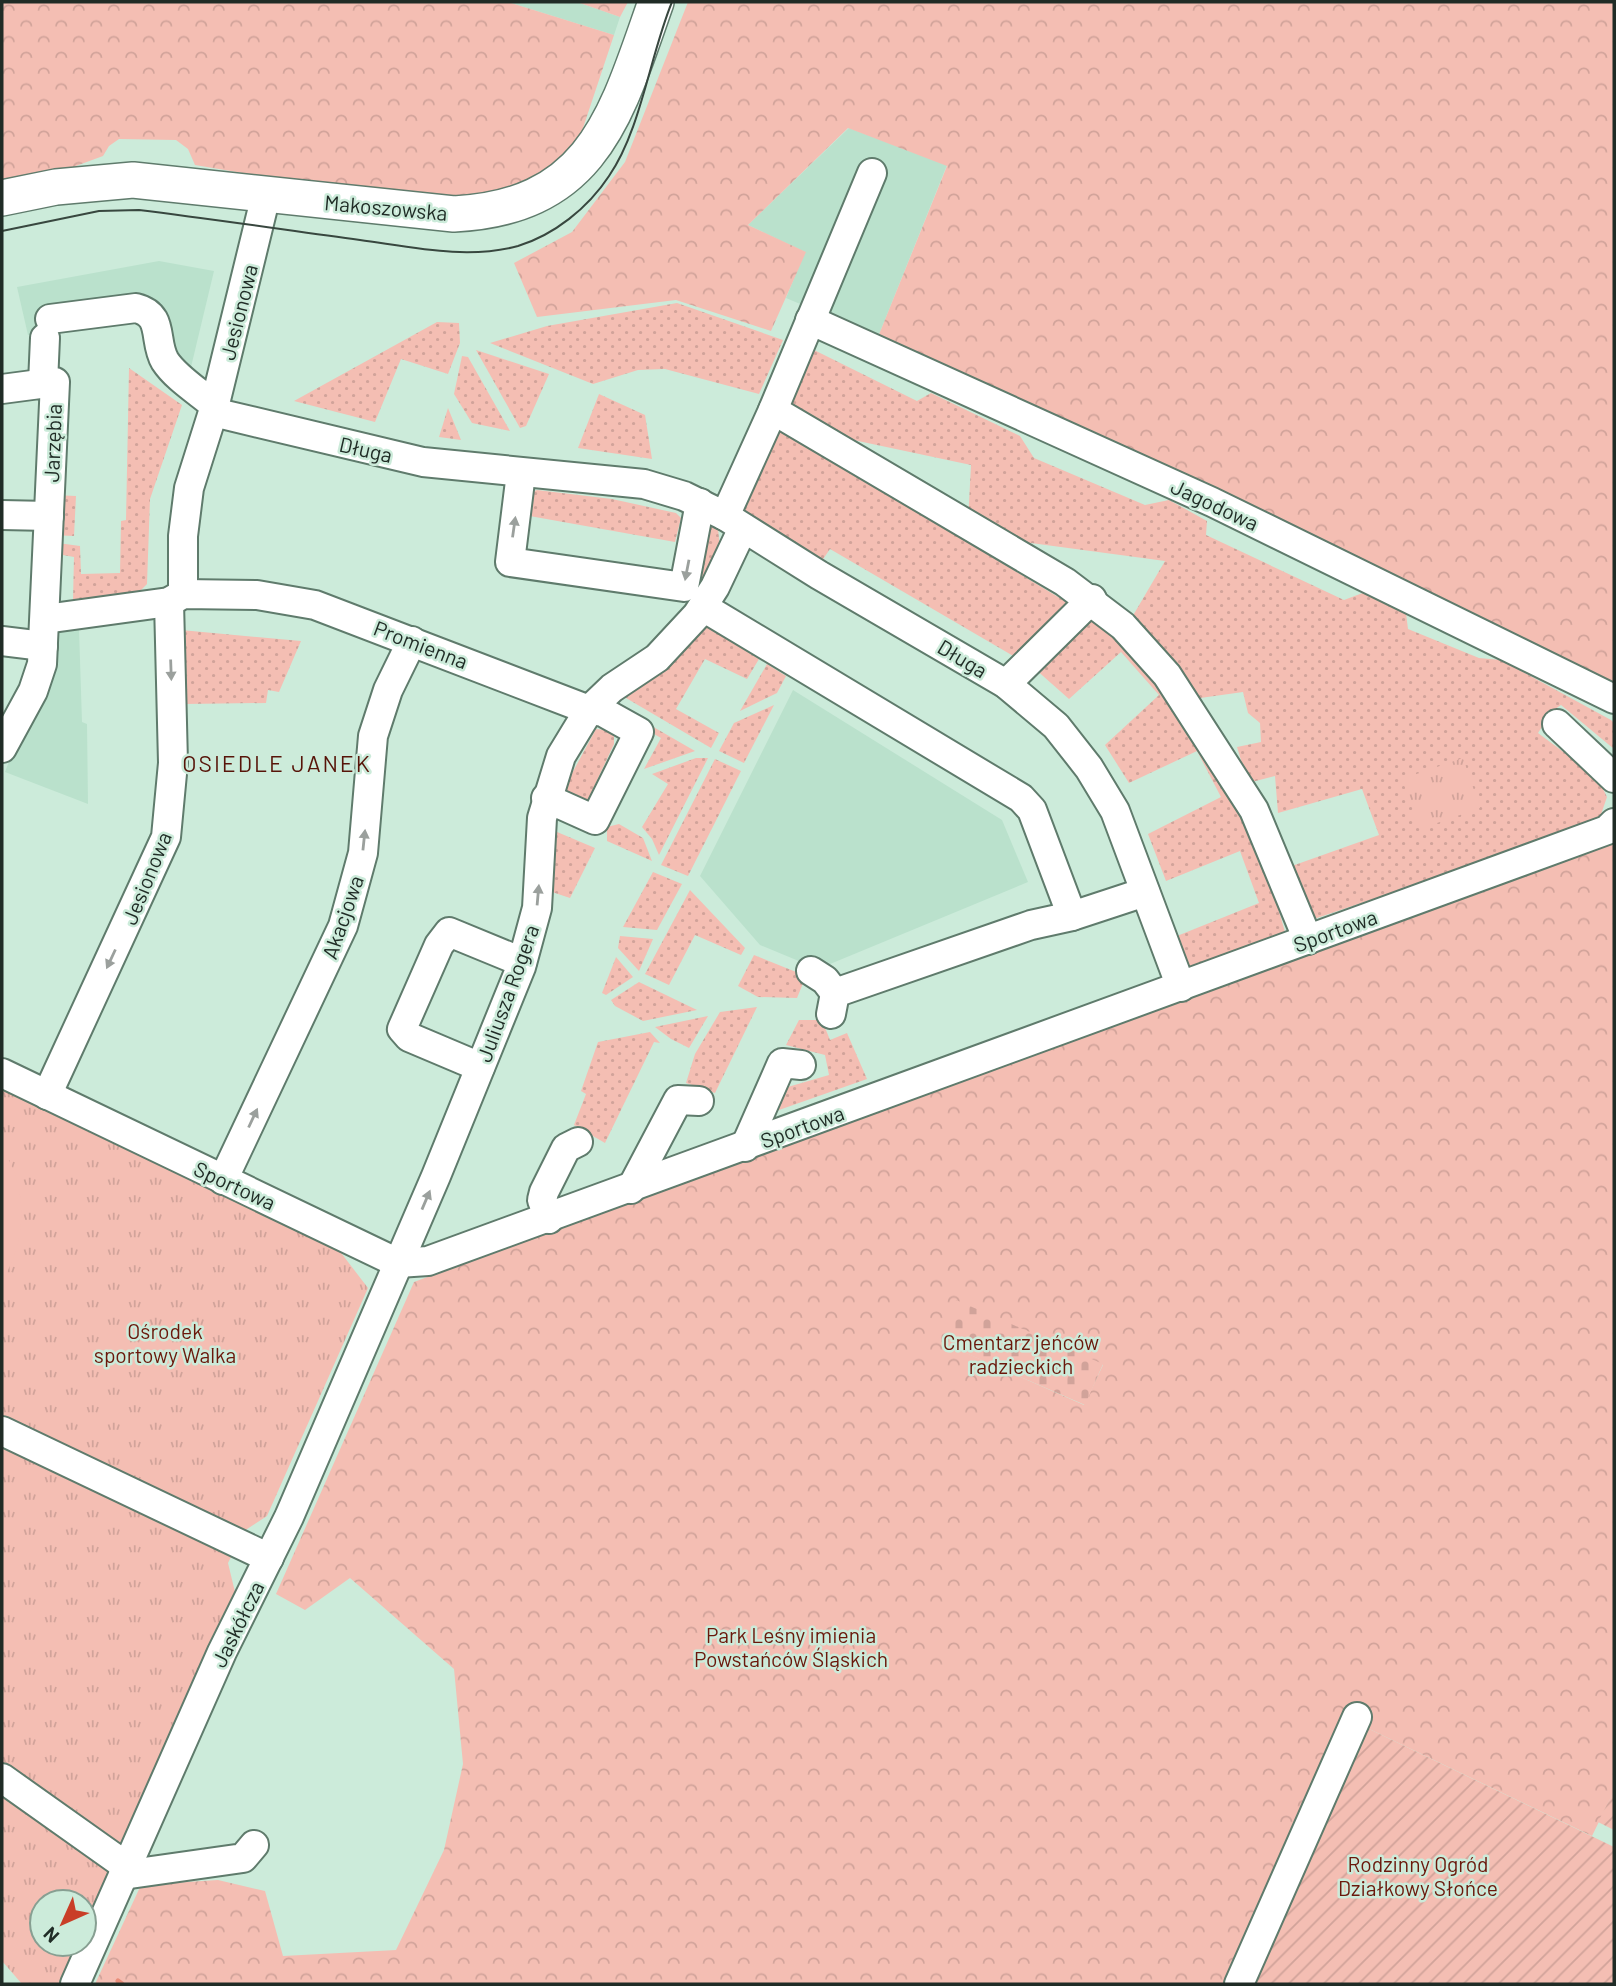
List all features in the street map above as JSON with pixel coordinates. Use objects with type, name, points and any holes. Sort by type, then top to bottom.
[{"type":"main road","name":"Makoszowska","points":[[2,198],[70,185],[133,180],[454,214],[484,213],[511,206],[543,191],[572,171],[607,129],[621,99],[656,2]]},
{"type":"street","points":[[521,472],[510,562],[684,587],[723,516],[773,410],[872,173]]},
{"type":"street","name":"Jesionowa","points":[[47,1095],[166,837],[173,763],[176,598],[190,488],[213,409],[265,195]]},
{"type":"street","points":[[43,383],[48,329],[136,307],[144,310],[157,324],[164,360],[213,409]]},
{"type":"street","name":"Jagodowa","points":[[810,320],[1212,502],[1614,699]]},
{"type":"street","name":"Jarzębia","points":[[2,389],[55,382],[44,632],[39,677],[4,742]]},
{"type":"street","name":"Długa","points":[[213,409],[423,462],[644,484],[723,516],[1006,684],[1056,726],[1089,768],[1115,811],[1181,987]]},
{"type":"street","points":[[773,410],[1091,599],[1143,646],[1182,696],[1260,822],[1308,940]]},
{"type":"street","points":[[2,515],[49,516]]},
{"type":"street","name":"Juliusza Rogera","points":[[398,1262],[522,962],[537,908],[546,798],[561,756],[589,710],[612,688],[657,658],[703,607],[723,516]]},
{"type":"street","name":"Promienna","points":[[44,632],[176,598],[257,594],[306,603],[412,641],[589,710],[603,712],[639,732],[595,820],[546,798]]},
{"type":"street","points":[[1006,684],[1091,599]]},
{"type":"street","points":[[703,607],[1021,798],[1032,810],[1072,916]]},
{"type":"street","points":[[2,641],[44,632]]},
{"type":"street","name":"Akacjowa","points":[[223,1180],[343,926],[363,853],[373,736],[388,690],[412,641]]},
{"type":"street","points":[[1558,724],[1614,778]]},
{"type":"street","name":"Sportowa","points":[[2,1073],[398,1262],[428,1262],[1607,830],[1614,823]]},
{"type":"street","points":[[811,971],[825,980],[833,1003],[1031,925],[1072,916],[1145,892]]},
{"type":"street","points":[[480,1067],[408,1037],[402,1029],[439,945],[449,932],[522,962]]},
{"type":"street","points":[[745,1147],[782,1063],[802,1065]]},
{"type":"street","points":[[631,1189],[678,1100],[699,1101]]},
{"type":"street","points":[[549,1219],[542,1200],[544,1192],[566,1148],[578,1142]]},
{"type":"street","name":"Jaskółcza","points":[[80,1981],[124,1870],[222,1652],[269,1558],[398,1262]]},
{"type":"street","points":[[2,1431],[269,1558]]},
{"type":"street","points":[[1239,1984],[1357,1717]]},
{"type":"street","points":[[2,1778],[124,1870],[243,1858],[254,1845]]},
{"type":"shaded area","points":[[508,2],[577,2],[620,17],[614,35]]},
{"type":"shaded area","points":[[849,128],[947,165],[878,337],[786,298],[805,252],[748,225]]},
{"type":"shaded area","points":[[159,261],[214,271],[191,367],[162,359],[138,318],[28,335],[17,287]]},
{"type":"shaded area","points":[[60,627],[79,629],[82,722],[87,724],[88,804],[5,772]]},
{"type":"shaded area","points":[[793,690],[1002,820],[1028,882],[818,969],[760,945],[700,876]]},
{"type":"green space","points":[[2,2],[508,2],[614,35],[577,146],[518,190],[462,197],[272,178],[195,165],[188,149],[176,140],[119,139],[109,146],[103,156],[65,170],[2,183]]},
{"type":"green space","points":[[577,2],[628,2],[620,17]]},
{"type":"green space","points":[[688,2],[1614,2],[1614,690],[878,337],[947,166],[848,128],[748,225],[806,252],[771,331],[676,300],[537,317],[514,263],[572,232],[625,162]]},
{"type":"green space","points":[[677,303],[783,340],[759,394],[665,369],[638,370],[593,384],[490,343],[547,326]]},
{"type":"green space","points":[[437,322],[459,323],[460,343],[448,374],[401,359],[375,422],[294,401]]},
{"type":"green space","points":[[810,348],[917,401],[931,393],[1020,436],[1034,458],[1145,505],[1169,500],[1207,521],[1206,535],[1344,600],[1368,591],[1406,613],[1408,629],[1479,658],[1501,660],[1611,720],[1614,723],[1614,749],[1561,705],[1552,711],[1538,733],[1597,777],[1607,797],[1598,823],[1311,920],[1289,867],[1379,835],[1362,789],[1278,813],[1275,776],[1248,783],[1237,747],[1261,742],[1260,723],[1248,713],[1243,692],[1186,700],[1128,624],[1165,561],[994,538],[968,522],[971,465],[811,431],[783,409]]},
{"type":"green space","points":[[476,350],[549,374],[526,426],[520,428]]},
{"type":"green space","points":[[462,356],[468,357],[510,431],[472,423],[454,394]]},
{"type":"green space","points":[[129,368],[182,405],[150,499],[147,584],[136,595],[73,600],[74,557],[57,554],[58,543],[80,546],[81,574],[120,573],[121,521],[126,520]]},
{"type":"green space","points":[[599,394],[645,415],[652,459],[578,448]]},
{"type":"green space","points":[[448,408],[461,440],[439,437]]},
{"type":"green space","points":[[776,426],[1091,617],[1146,667],[1241,816],[1272,887],[1285,932],[1191,969],[1180,960],[1172,938],[1259,903],[1240,851],[1166,881],[1148,834],[1221,797],[1197,751],[1129,783],[1105,745],[1159,695],[1121,652],[1069,699],[1034,668],[830,549],[819,565],[738,514]]},
{"type":"green space","points":[[537,490],[612,499],[676,513],[681,518],[675,542],[524,515],[532,492]]},
{"type":"green space","points":[[54,495],[76,496],[74,536],[52,535]]},
{"type":"green space","points":[[706,520],[718,528],[720,548],[715,562],[696,591]]},
{"type":"green space","points":[[703,624],[759,659],[747,679],[705,659],[676,709],[719,733],[711,748],[626,698],[626,692]]},
{"type":"green space","points":[[181,630],[301,641],[279,692],[268,690],[266,703],[185,704]]},
{"type":"green space","points":[[767,664],[786,676],[777,693],[740,711]]},
{"type":"green space","points":[[774,705],[744,763],[719,751],[734,723]]},
{"type":"green space","points":[[624,710],[695,751],[644,769],[661,738],[621,715]]},
{"type":"green space","points":[[596,729],[606,730],[614,736],[614,744],[587,802],[577,803],[563,790]]},
{"type":"green space","points":[[696,758],[708,758],[659,855],[652,839],[642,827],[668,784],[652,774]]},
{"type":"green space","points":[[1463,758],[1480,808],[1420,829],[1402,779]]},
{"type":"green space","points":[[715,759],[741,771],[688,876],[661,865]]},
{"type":"green space","points":[[619,824],[643,838],[652,861],[607,841],[607,827]]},
{"type":"green space","points":[[550,829],[595,848],[570,898],[552,892],[555,849]]},
{"type":"green space","name":"Park Leśny imienia Powstańców Śląskich","points":[[1614,834],[1614,1791],[1592,1836],[1363,1726],[1250,1984],[95,1984],[141,1885],[218,1880],[265,1891],[283,1956],[396,1950],[444,1850],[463,1764],[454,1669],[350,1578],[305,1610],[276,1594],[414,1282]],"holes":[[[939,1341],[1102,1364],[1084,1405]]]},
{"type":"green space","points":[[653,872],[682,884],[657,930],[623,927]]},
{"type":"green space","points":[[690,890],[745,948],[741,955],[695,935],[669,985],[645,974]]},
{"type":"green space","points":[[620,936],[653,939],[639,971],[618,948]]},
{"type":"green space","points":[[754,955],[806,976],[797,998],[758,997],[738,986]]},
{"type":"green space","points":[[616,957],[633,977],[606,995],[602,993]]},
{"type":"green space","points":[[639,982],[697,1010],[643,1021],[615,1006],[611,1000]]},
{"type":"green space","points":[[757,1007],[715,1093],[686,1083],[695,1054],[720,1012]]},
{"type":"green space","points":[[708,1016],[689,1048],[655,1027]]},
{"type":"green space","points":[[799,1020],[822,1020],[830,1040],[847,1033],[867,1079],[762,1116],[774,1091],[829,1075],[825,1055],[786,1045]]},
{"type":"green space","points":[[650,1032],[660,1043],[654,1042],[605,1143],[574,1125],[586,1094],[581,1091],[598,1042]]},
{"type":"green space","name":"Ośrodek sportowy Walka","points":[[2,1084],[332,1241],[368,1288],[267,1516],[244,1531],[228,1563],[235,1592],[98,1904],[98,1888],[28,1888],[28,1958],[73,1958],[60,1984],[22,1984],[2,1961]]},
{"type":"green space","points":[[2,1148],[17,1181],[22,1215],[16,1249],[2,1281]]},
{"type":"green space","name":"Cmentarz jeńców radzieckich","points":[[956,1300],[1103,1364],[1085,1405],[938,1341]]},
{"type":"green space","name":"Rodzinny Ogród Działkowy Słońce","points":[[1363,1726],[1614,1847],[1614,1984],[1250,1984]]},
{"type":"green space","points":[[1614,1791],[1614,1830],[1598,1822]]},
{"type":"waterway","points":[[118,1981],[122,1984]]},
{"type":"tram line","points":[[2,231],[99,211],[139,210],[439,251],[479,252],[518,246],[544,235],[569,219],[591,199],[609,176],[637,115],[672,2]]},
{"type":"district","name":"OSIEDLE JANEK","points":[[277,763]]}]
